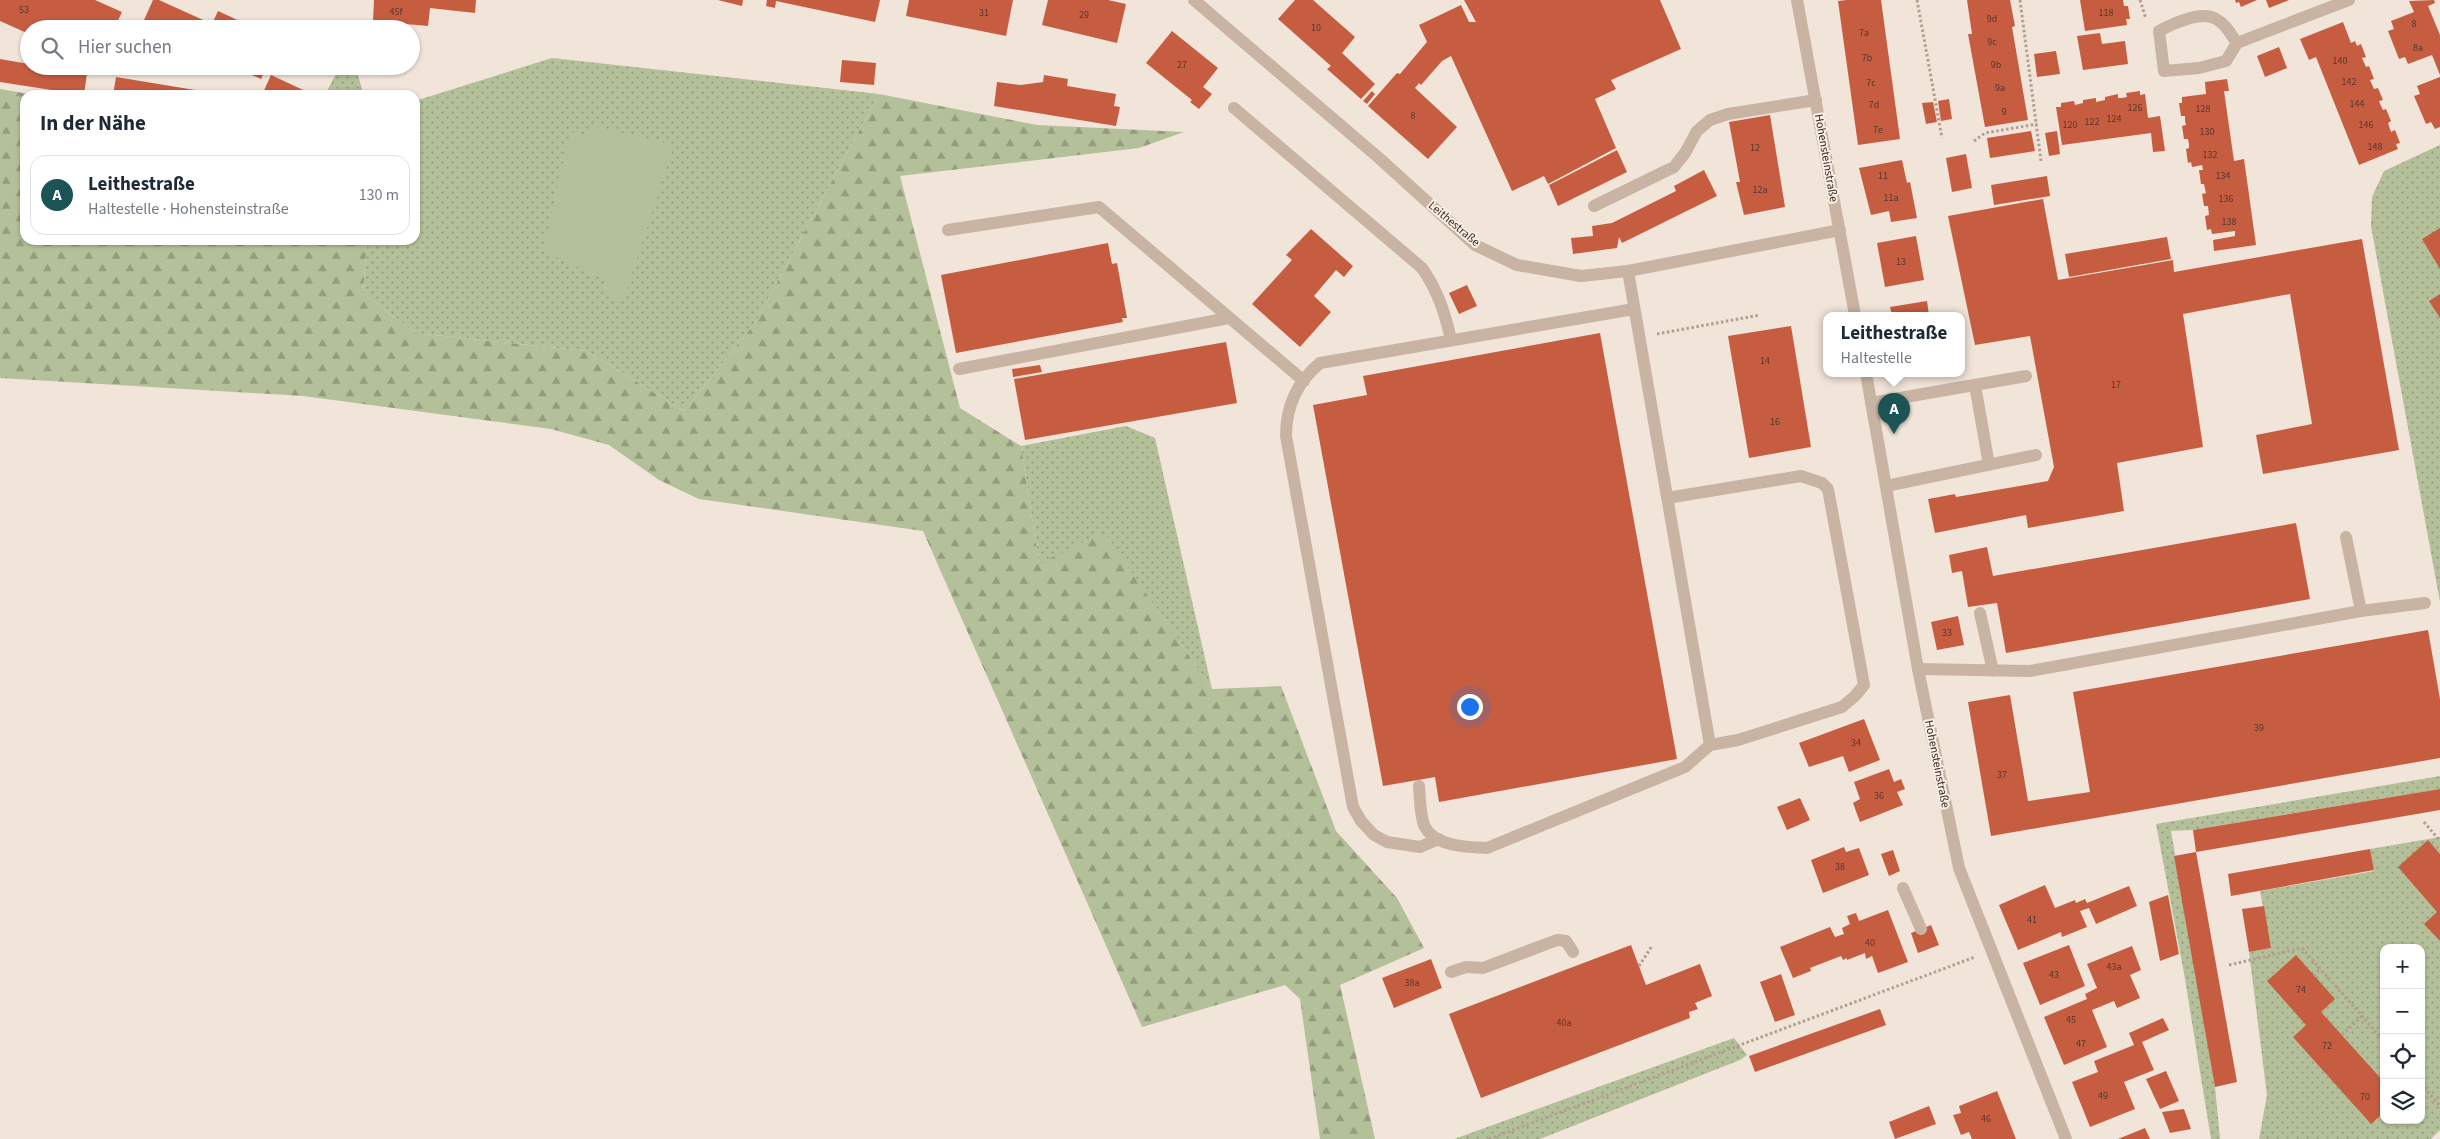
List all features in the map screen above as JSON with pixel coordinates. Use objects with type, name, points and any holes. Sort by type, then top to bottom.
[{"type":"street","name":"Leithestraße","points":[[1194,0],[1379,158],[1475,245],[1516,265],[1581,276],[1628,271],[1840,230]]},
{"type":"street","name":"Hohensteinstraße","points":[[1797,0],[1854,312]]},
{"type":"street","points":[[2237,43],[2224,25],[2215,17],[2196,17],[2175,22],[2159,31],[2164,71],[2199,68],[2226,61],[2237,43],[2349,0]]},
{"type":"street","points":[[1594,206],[1674,166],[1685,153],[1697,131],[1710,120],[1728,114],[1816,100]]},
{"type":"street","points":[[1234,108],[1422,268],[1434,284],[1442,303],[1451,340]]},
{"type":"street","points":[[948,230],[1100,207],[1304,381]]},
{"type":"street","points":[[1628,271],[1710,745]]},
{"type":"street","points":[[1439,839],[1420,847],[1387,842],[1374,835],[1361,821],[1353,806],[1286,436],[1286,419],[1291,404],[1296,391],[1320,362],[1634,309]]},
{"type":"street","points":[[959,368],[1229,318]]},
{"type":"street","points":[[1872,403],[2026,376]]},
{"type":"street","name":"Hohensteinstraße","points":[[1867,377],[1918,669],[1959,868],[1990,951],[2066,1139]]},
{"type":"street","points":[[1975,385],[1989,465]]},
{"type":"street","points":[[1886,486],[2036,455]]},
{"type":"street","points":[[1419,786],[1424,824],[1430,834],[1458,846],[1487,848],[1685,768],[1710,745],[1738,740],[1842,707],[1855,696],[1864,685],[1828,489],[1822,483],[1801,476],[1667,498]]},
{"type":"street","points":[[2346,537],[2361,611]]},
{"type":"street","points":[[1918,669],[2030,671],[2361,611],[2425,603]]},
{"type":"street","points":[[1980,613],[1993,670]]},
{"type":"street","points":[[1903,888],[1921,929]]},
{"type":"street","points":[[1451,972],[1466,967],[1483,968],[1557,940],[1566,941],[1572,952]]},
{"type":"path","points":[[1917,0],[1942,138]]},
{"type":"path","points":[[2020,0],[2041,161]]},
{"type":"path","points":[[1974,141],[1984,134],[2037,124]]},
{"type":"path","points":[[1639,337],[1760,315]]},
{"type":"path","points":[[2424,822],[2440,841]]},
{"type":"path","points":[[1640,966],[1652,946]]},
{"type":"path","points":[[2229,965],[2302,948],[2380,1036]]},
{"type":"path","points":[[1489,1139],[1990,951]]},
{"type":"path","points":[[2314,976],[2320,969]]},
{"type":"path","points":[[2342,1035],[2362,1016]]},
{"type":"path","points":[[2425,1089],[2440,1106]]},
{"type":"green space","points":[[552,58],[879,94],[755,323],[684,411],[587,351],[415,333],[363,293],[367,245],[420,245],[420,99]]},
{"type":"green space","points":[[335,75],[358,75],[362,90],[328,90]]},
{"type":"green space","points":[[0,89],[20,92],[20,245],[367,245],[363,293],[415,333],[587,351],[684,411],[755,323],[879,94],[1037,125],[1184,132],[1139,148],[900,176],[960,408],[1021,446],[1039,564],[1104,532],[1212,689],[1281,686],[1336,831],[1397,898],[1424,948],[1340,985],[1375,1139],[1320,1139],[1300,999],[1285,985],[1142,1027],[923,531],[699,499],[659,480],[609,445],[551,429],[303,396],[0,378]]},
{"type":"green space","points":[[589,125],[674,145],[623,302],[603,293],[607,281],[543,251],[570,132],[587,136]]},
{"type":"green space","points":[[2440,145],[2440,602],[2371,226],[2372,197],[2384,171]]},
{"type":"green space","points":[[1126,426],[1155,438],[1212,689],[1104,533],[1039,565],[1021,446]]},
{"type":"green space","points":[[2440,776],[2440,789],[2193,830],[2171,831],[2215,1087],[2220,1139],[2211,1139],[2184,973],[2156,824]]},
{"type":"green space","points":[[2440,837],[2440,1130],[2431,1139],[2259,1139],[2267,1095],[2249,952],[2271,948],[2260,891],[2374,871],[2370,849]]},
{"type":"green space","points":[[1734,1038],[1747,1055],[1740,1060],[1540,1139],[1454,1139]]},
{"type":"building","points":[[0,0],[95,0],[122,12],[118,20],[20,20],[20,30],[0,21]]},
{"type":"building","points":[[153,0],[159,0],[203,20],[144,20]]},
{"type":"building","points":[[374,0],[476,0],[475,13],[430,8],[428,26],[420,25],[420,20],[373,20]]},
{"type":"building","points":[[718,0],[743,0],[742,6]]},
{"type":"building","points":[[767,0],[880,0],[875,22],[776,1],[775,8],[766,6]]},
{"type":"building","points":[[909,0],[1013,0],[1006,36],[906,16]]},
{"type":"building","points":[[1048,0],[1108,0],[1126,4],[1117,43],[1042,25]]},
{"type":"building","points":[[1295,0],[1313,0],[1355,37],[1342,53],[1375,84],[1361,99],[1327,69],[1331,66],[1278,19]]},
{"type":"building","points":[[1464,0],[1660,0],[1681,49],[1611,80],[1616,89],[1595,99],[1616,148],[1548,184],[1544,176],[1512,191],[1451,56],[1442,61],[1421,85],[1419,83],[1415,88],[1457,127],[1428,159],[1368,106],[1397,73],[1400,74],[1427,42],[1419,25],[1461,5],[1469,22],[1476,22]]},
{"type":"building","points":[[1881,0],[1900,139],[1858,145],[1838,1]]},
{"type":"building","points":[[1967,0],[2010,0],[2015,26],[2012,27],[2028,120],[1985,127],[1968,34],[1972,34]]},
{"type":"building","points":[[2080,0],[2123,0],[2124,6],[2128,6],[2130,19],[2126,19],[2127,25],[2085,31]]},
{"type":"building","points":[[2235,0],[2257,0],[2241,7],[2239,2],[2236,3]]},
{"type":"building","points":[[2266,0],[2289,0],[2269,8]]},
{"type":"building","points":[[2434,0],[2435,3],[2428,6],[2440,35],[2440,75],[2432,55],[2408,64],[2405,57],[2399,59],[2388,31],[2394,29],[2391,21],[2414,12],[2409,1]]},
{"type":"building","points":[[218,11],[238,20],[214,20]]},
{"type":"building","points":[[2343,22],[2351,43],[2355,41],[2357,46],[2361,44],[2366,57],[2362,58],[2366,67],[2369,66],[2374,79],[2370,80],[2374,89],[2378,88],[2383,100],[2379,101],[2383,110],[2386,109],[2391,121],[2388,123],[2391,132],[2395,130],[2400,143],[2396,144],[2398,149],[2359,165],[2316,57],[2309,60],[2300,39]]},
{"type":"building","points":[[1172,31],[1218,68],[1203,87],[1212,94],[1199,109],[1190,102],[1192,100],[1146,63]]},
{"type":"building","points":[[2100,33],[2102,44],[2125,41],[2128,64],[2083,70],[2077,36]]},
{"type":"building","points":[[2279,47],[2287,68],[2265,77],[2257,56]]},
{"type":"building","points":[[2056,51],[2060,74],[2037,77],[2034,54]]},
{"type":"building","points":[[0,59],[20,62],[20,75],[87,75],[85,90],[52,90],[0,82]]},
{"type":"building","points":[[842,60],[876,63],[874,85],[840,82]]},
{"type":"building","points":[[252,75],[263,75],[261,79]]},
{"type":"building","points":[[271,75],[303,90],[264,90]]},
{"type":"building","points":[[1044,75],[1068,79],[1067,86],[1116,94],[1114,106],[1120,107],[1116,126],[994,106],[997,82],[1021,85],[1043,82]]},
{"type":"building","points":[[116,77],[195,90],[114,90]]},
{"type":"building","points":[[2440,77],[2440,127],[2435,129],[2431,122],[2426,124],[2414,96],[2420,94],[2417,86]]},
{"type":"building","points":[[2227,79],[2229,91],[2224,91],[2234,161],[2244,159],[2256,245],[2214,251],[2213,240],[2235,236],[2235,231],[2212,234],[2211,229],[2207,230],[2205,216],[2209,215],[2208,206],[2204,206],[2202,194],[2206,193],[2204,184],[2201,184],[2199,170],[2203,170],[2202,165],[2192,167],[2191,162],[2188,163],[2186,149],[2189,148],[2189,144],[2188,139],[2184,139],[2182,126],[2186,125],[2185,116],[2181,116],[2179,103],[2182,103],[2182,97],[2206,94],[2205,82]]},
{"type":"building","points":[[1372,91],[1375,94],[1367,104],[1363,101]]},
{"type":"building","points":[[2140,91],[2140,95],[2145,94],[2148,118],[2160,116],[2165,151],[2153,152],[2151,133],[2062,145],[2056,107],[2061,107],[2061,103],[2074,101],[2075,105],[2083,103],[2083,100],[2096,98],[2096,102],[2105,100],[2105,97],[2118,94],[2118,98],[2127,97],[2126,93]]},
{"type":"building","points":[[1949,99],[1952,119],[1941,121],[1938,101]]},
{"type":"building","points":[[1933,102],[1937,122],[1926,124],[1922,103]]},
{"type":"building","points":[[1770,115],[1785,207],[1744,215],[1736,182],[1740,182],[1729,122]]},
{"type":"building","points":[[2031,131],[2035,151],[1990,158],[1987,138]]},
{"type":"building","points":[[2057,131],[2060,154],[2049,156],[2045,133]]},
{"type":"building","points":[[1617,150],[1627,172],[1558,206],[1549,185]]},
{"type":"building","points":[[1966,154],[1972,188],[1952,192],[1946,158]]},
{"type":"building","points":[[1902,160],[1907,183],[1910,182],[1917,218],[1891,222],[1889,211],[1871,215],[1859,168]]},
{"type":"building","points":[[1704,170],[1717,196],[1622,243],[1619,237],[1617,248],[1573,254],[1571,238],[1593,236],[1592,226],[1612,223],[1676,191],[1674,186]]},
{"type":"building","points":[[2047,176],[2050,196],[1994,205],[1991,185]]},
{"type":"building","points":[[2043,199],[2058,280],[2173,260],[2174,272],[2362,239],[2399,450],[2263,474],[2256,435],[2312,424],[2290,294],[2183,314],[2203,447],[2117,463],[2124,511],[2028,528],[2026,515],[1935,533],[1928,499],[1955,494],[1956,497],[2048,481],[2054,467],[2030,336],[1975,345],[1948,216]]},
{"type":"building","points":[[2440,228],[2440,269],[2422,239]]},
{"type":"building","points":[[1311,229],[1353,266],[1344,277],[1336,270],[1314,296],[1331,312],[1300,347],[1252,304],[1292,260],[1286,255]]},
{"type":"building","points":[[1916,236],[1924,280],[1885,287],[1877,243]]},
{"type":"building","points":[[2167,237],[2171,259],[2069,277],[2065,254]]},
{"type":"building","points":[[1108,243],[1112,264],[1117,263],[1127,318],[1122,318],[1123,322],[956,353],[941,275]]},
{"type":"building","points":[[1467,285],[1477,306],[1459,314],[1449,293]]},
{"type":"building","points":[[2440,294],[2440,318],[2429,301]]},
{"type":"building","points":[[1927,301],[1929,312],[1891,312],[1890,307]]},
{"type":"building","points":[[1791,326],[1811,447],[1749,458],[1728,336]]},
{"type":"building","points":[[1600,333],[1677,759],[1439,802],[1435,777],[1383,786],[1313,405],[1367,395],[1363,376]]},
{"type":"building","points":[[1226,342],[1237,403],[1025,440],[1014,379]]},
{"type":"building","points":[[1040,365],[1042,372],[1013,377],[1012,369]]},
{"type":"building","points":[[2296,523],[2310,599],[2006,653],[1997,603],[1968,607],[1962,571],[1952,573],[1949,555],[1987,547],[1993,576]]},
{"type":"building","points":[[1958,616],[1964,645],[1937,650],[1931,622]]},
{"type":"building","points":[[2428,630],[2440,699],[2440,758],[1991,836],[1968,702],[2010,695],[2028,801],[2090,792],[2073,692]]},
{"type":"building","points":[[1864,719],[1880,760],[1849,772],[1843,756],[1809,767],[1799,743]]},
{"type":"building","points":[[1889,769],[1894,782],[1901,779],[1905,789],[1897,792],[1903,805],[1860,822],[1853,803],[1860,799],[1854,782]]},
{"type":"building","points":[[2440,789],[2440,810],[2196,852],[2193,830]]},
{"type":"building","points":[[1800,798],[1810,820],[1787,830],[1777,807]]},
{"type":"building","points":[[2428,840],[2440,854],[2440,941],[2424,924],[2437,912],[2398,867]]},
{"type":"building","points":[[1844,847],[1846,852],[1859,848],[1869,875],[1823,893],[1811,860]]},
{"type":"building","points":[[2370,849],[2374,870],[2231,896],[2228,874]]},
{"type":"building","points":[[1893,850],[1900,871],[1889,876],[1881,854]]},
{"type":"building","points":[[2196,852],[2237,1082],[2215,1087],[2174,856]]},
{"type":"building","points":[[2045,885],[2055,908],[2075,900],[2076,903],[2085,899],[2087,903],[2129,886],[2137,906],[2096,924],[2089,908],[2080,911],[2087,927],[2062,937],[2061,932],[2018,950],[1999,905]]},
{"type":"building","points":[[2168,895],[2179,954],[2160,961],[2149,902]]},
{"type":"building","points":[[2264,906],[2271,948],[2249,952],[2242,909]]},
{"type":"building","points":[[1888,910],[1908,962],[1878,973],[1872,956],[1866,959],[1865,953],[1843,960],[1841,956],[1810,968],[1811,971],[1793,978],[1780,947],[1830,927],[1835,937],[1844,934],[1842,928],[1850,924],[1847,916],[1856,913],[1859,921]]},
{"type":"building","points":[[1931,925],[1939,945],[1918,953],[1911,933]]},
{"type":"building","points":[[1631,945],[1646,985],[1700,964],[1712,996],[1695,1003],[1698,1009],[1689,1012],[1690,1018],[1481,1098],[1449,1014]]},
{"type":"building","points":[[2069,945],[2085,986],[2040,1005],[2023,963]]},
{"type":"building","points":[[2132,946],[2141,970],[2130,975],[2140,998],[2117,1008],[2114,1001],[2092,1010],[2107,1047],[2064,1065],[2044,1017],[2087,999],[2085,994],[2097,988],[2087,964]]},
{"type":"building","points":[[2296,955],[2335,999],[2321,1012],[2380,1078],[2380,1116],[2371,1124],[2293,1037],[2306,1025],[2267,981]]},
{"type":"building","points":[[1431,959],[1442,988],[1394,1008],[1382,978]]},
{"type":"building","points":[[1781,974],[1795,1015],[1775,1022],[1760,982]]},
{"type":"building","points":[[1880,1009],[1886,1025],[1755,1072],[1749,1056]]},
{"type":"building","points":[[2163,1018],[2169,1030],[2142,1042],[2154,1070],[2124,1082],[2135,1109],[2090,1127],[2072,1082],[2098,1072],[2094,1061],[2134,1045],[2129,1033]]},
{"type":"building","points":[[2166,1071],[2179,1101],[2160,1109],[2146,1079]]},
{"type":"building","points":[[1997,1091],[2016,1139],[1972,1139],[1969,1132],[1961,1135],[1953,1115],[1961,1113],[1959,1106]]},
{"type":"building","points":[[1929,1106],[1936,1124],[1895,1139],[1889,1122]]},
{"type":"building","points":[[2184,1109],[2191,1129],[2170,1133],[2162,1112]]},
{"type":"building","points":[[2145,1128],[2150,1139],[2118,1139]]},
{"type":"place","name":"Leithestraße","points":[[1894,434]]}]
